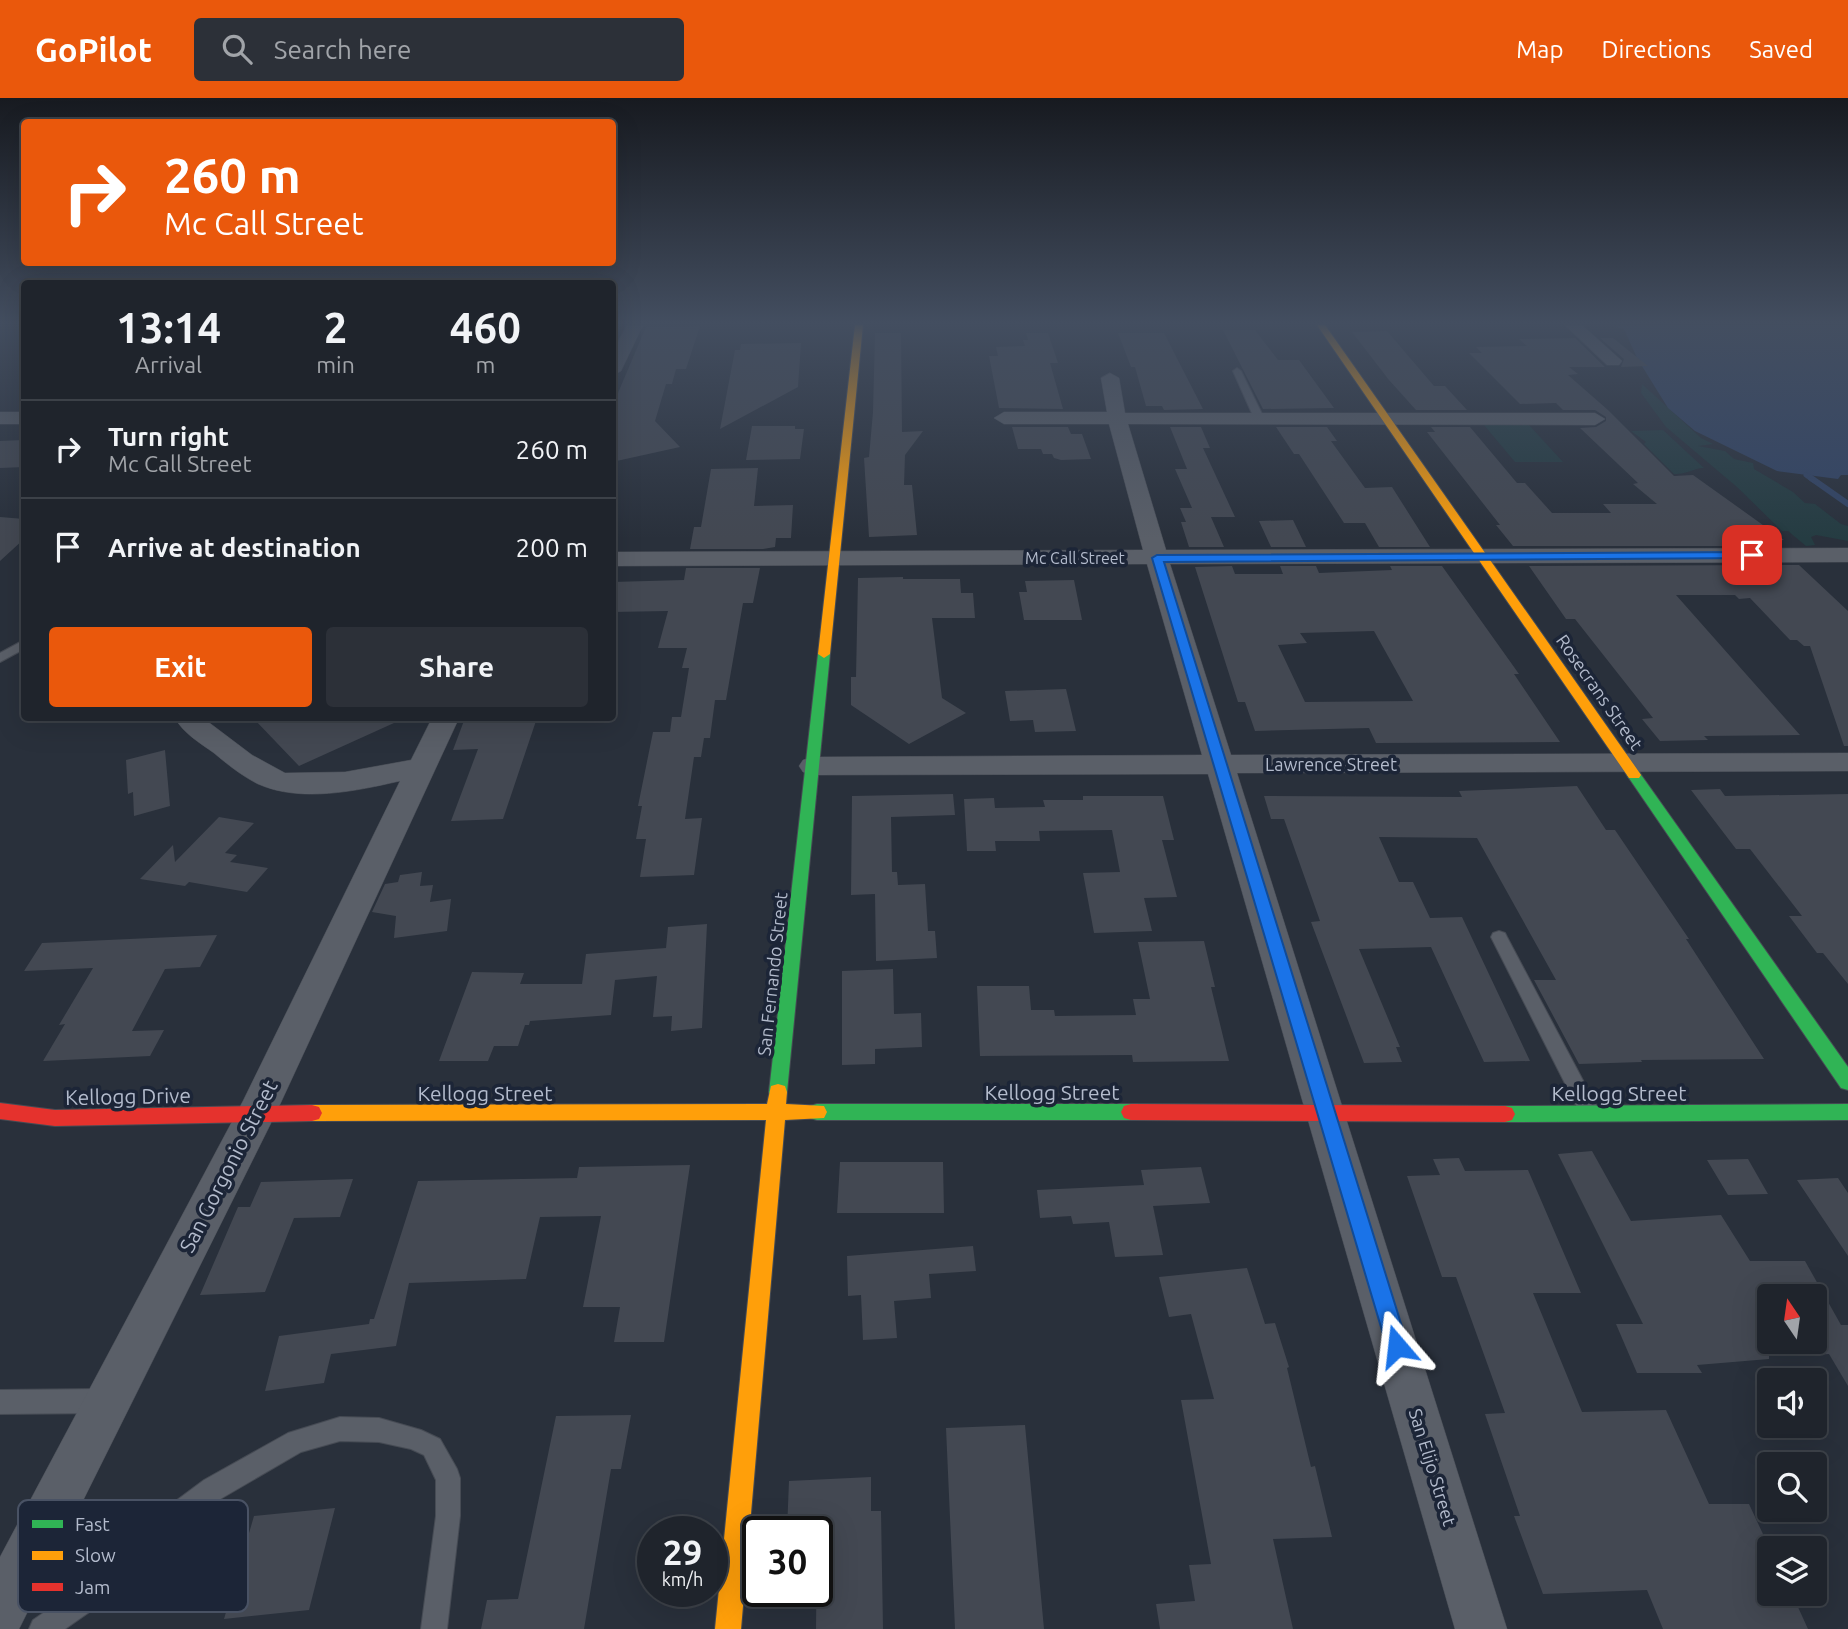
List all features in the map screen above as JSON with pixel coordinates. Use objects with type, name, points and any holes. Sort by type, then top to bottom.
[{"type":"street","name":"San Fernando Street","points":[[728,1629],[776,1114],[852,396]]},
{"type":"street","name":"San Elijo Street","points":[[1114,396],[1117,418],[1157,558],[1222,765],[1481,1629]]},
{"type":"street","name":"Rosecrans Street","points":[[1371,396],[1848,1082]]},
{"type":"street","points":[[0,418],[21,418]]},
{"type":"street","points":[[1004,418],[1595,419]]},
{"type":"street","name":"Mc Call Street","points":[[616,559],[1482,557],[1843,560]]},
{"type":"street","points":[[191,721],[271,779],[298,784],[363,779],[421,767]]},
{"type":"street","name":"San Gorgonio Street","points":[[57,1500],[257,1114],[444,721]]},
{"type":"street","name":"Lawrence Street","points":[[813,766],[1848,762]]},
{"type":"street","name":"Kellogg Drive","points":[[0,1111],[55,1118],[257,1114]]},
{"type":"street","name":"Kellogg Street","points":[[257,1114],[1326,1112],[1591,1115],[1848,1112]]},
{"type":"street","name":"San Gorgonio Street","points":[[0,1610],[18,1575]]},
{"type":"lane","points":[[1249,396],[1259,418]]},
{"type":"lane","points":[[0,658],[21,646]]},
{"type":"lane","points":[[1499,937],[1591,1115]]},
{"type":"lane","points":[[0,1402],[108,1401]]},
{"type":"lane","points":[[198,1500],[296,1441],[340,1430],[379,1430],[413,1438],[432,1447],[448,1478],[448,1516],[434,1629]]},
{"type":"lane","points":[[42,1629],[67,1612]]},
{"type":"green space","points":[[1644,396],[1656,396],[1701,438],[1713,444],[1698,446],[1725,451],[1734,459],[1753,463],[1754,469],[1793,492],[1805,503],[1815,504],[1841,524],[1848,526],[1848,541],[1816,535],[1811,537],[1815,545],[1806,546],[1788,531],[1782,531],[1737,487],[1666,427]]},
{"type":"green space","points":[[1484,425],[1529,425],[1563,462],[1515,462]]},
{"type":"green space","points":[[1663,430],[1704,468],[1674,474],[1644,444],[1646,442],[1631,431]]},
{"type":"water","points":[[1661,396],[1848,396],[1848,475],[1841,475],[1838,479],[1777,471],[1695,431],[1668,408]]},
{"type":"building","points":[[662,396],[655,421],[680,447],[616,461],[616,398]]},
{"type":"building","points":[[726,396],[780,396],[720,429]]},
{"type":"building","points":[[873,396],[902,396],[902,432],[923,431],[905,455],[904,485],[912,485],[917,535],[869,537],[864,458],[869,457]]},
{"type":"building","points":[[997,396],[1059,396],[1063,409],[999,408]]},
{"type":"building","points":[[1143,396],[1197,396],[1203,409],[1164,410],[1162,406],[1146,406]]},
{"type":"building","points":[[1257,396],[1326,396],[1334,408],[1263,409]]},
{"type":"building","points":[[1404,396],[1455,396],[1467,410],[1416,410]]},
{"type":"building","points":[[1512,396],[1593,396],[1674,476],[1693,475],[1784,540],[1773,541],[1778,546],[1513,546],[1496,525],[1500,525],[1427,432],[1435,432],[1431,427],[1470,427],[1517,483],[1525,483],[1552,513],[1611,513],[1603,504],[1657,504],[1633,484],[1638,483],[1580,428],[1596,427],[1606,421],[1606,417],[1595,410],[1563,410],[1556,403],[1520,404]]},
{"type":"building","points":[[752,426],[795,426],[795,429],[804,429],[800,459],[746,460]]},
{"type":"building","points":[[1012,427],[1068,427],[1071,434],[1082,434],[1091,459],[1061,460],[1054,458],[1052,454],[1043,454],[1041,449],[1018,449]]},
{"type":"building","points":[[1170,427],[1201,427],[1210,448],[1203,448],[1235,517],[1211,517],[1224,547],[1189,547],[1181,522],[1186,522],[1180,508],[1192,508],[1175,469],[1187,469]]},
{"type":"building","points":[[1276,427],[1327,427],[1337,441],[1331,441],[1365,488],[1392,487],[1430,547],[1379,547],[1365,523],[1344,523],[1299,454],[1294,454]]},
{"type":"building","points":[[21,440],[21,467],[0,468],[0,441]]},
{"type":"building","points":[[758,468],[754,506],[793,505],[791,538],[776,538],[775,547],[763,549],[690,549],[694,527],[701,527],[711,469]]},
{"type":"building","points":[[0,517],[21,519],[21,542],[0,561]]},
{"type":"building","points":[[1293,520],[1306,547],[1271,547],[1259,521]]},
{"type":"building","points":[[1799,565],[1848,611],[1848,746],[1844,746],[1810,646],[1790,640],[1750,598],[1739,599],[1735,595],[1676,595],[1800,735],[1704,736],[1708,740],[1660,741],[1642,719],[1653,718],[1575,619],[1566,619],[1529,566]]},
{"type":"building","points":[[1232,566],[1235,574],[1283,574],[1280,566],[1316,566],[1319,573],[1392,570],[1390,566],[1442,566],[1519,674],[1514,674],[1560,742],[1376,743],[1369,728],[1255,731],[1245,702],[1238,702],[1195,567]],"holes":[[[1374,631],[1413,701],[1305,702],[1278,645],[1307,643],[1300,633]]]},
{"type":"building","points":[[686,568],[760,568],[753,603],[743,603],[726,700],[715,700],[710,738],[704,738],[701,757],[694,757],[685,819],[702,818],[694,875],[640,877],[646,839],[636,839],[642,806],[638,806],[653,732],[670,732],[672,717],[681,717],[689,668],[682,668],[687,648],[658,648],[668,611],[616,612],[616,582],[684,580]]},
{"type":"building","points":[[858,578],[960,579],[961,593],[973,593],[975,618],[932,618],[942,698],[966,713],[909,744],[851,705],[851,677],[856,677]]},
{"type":"building","points":[[1074,580],[1082,620],[1024,620],[1019,592],[1027,592],[1025,581]]},
{"type":"building","points":[[1066,689],[1076,731],[1035,732],[1033,720],[1010,721],[1005,691]]},
{"type":"building","points":[[256,721],[398,721],[299,766]]},
{"type":"building","points":[[464,721],[536,721],[503,819],[451,821],[478,749],[453,750]]},
{"type":"building","points":[[165,750],[170,806],[134,816],[133,792],[128,794],[126,760]]},
{"type":"building","points":[[1577,786],[1606,830],[1615,830],[1689,939],[1686,939],[1764,1059],[1641,1060],[1642,1062],[1579,1064],[1534,980],[1556,980],[1477,838],[1379,837],[1399,882],[1413,882],[1430,918],[1462,917],[1530,1061],[1484,1062],[1431,947],[1359,949],[1400,1047],[1396,1047],[1402,1062],[1364,1063],[1311,922],[1320,921],[1284,819],[1271,819],[1264,796],[1462,797],[1459,791]]},
{"type":"building","points":[[1720,789],[1725,796],[1848,794],[1848,984],[1823,953],[1817,953],[1789,916],[1802,916],[1750,849],[1736,849],[1691,790]]},
{"type":"building","points":[[953,794],[955,815],[891,817],[892,872],[897,872],[898,885],[925,884],[928,931],[935,931],[937,958],[876,961],[875,894],[851,895],[852,796]]},
{"type":"building","points":[[1083,796],[1163,796],[1174,840],[1162,840],[1177,897],[1144,898],[1152,931],[1094,933],[1083,873],[1120,872],[1112,830],[1039,831],[1040,841],[995,841],[996,851],[967,851],[964,799],[994,798],[995,808],[1045,807],[1043,800],[1083,800]]},
{"type":"building","points":[[219,817],[254,823],[225,853],[237,855],[230,862],[268,868],[247,892],[189,882],[185,886],[140,879],[173,845],[175,862]]},
{"type":"building","points":[[422,872],[420,886],[433,885],[430,902],[451,899],[447,931],[394,938],[396,916],[372,912],[385,884],[398,882],[400,875]]},
{"type":"building","points":[[707,924],[702,1028],[671,1031],[672,1016],[653,1017],[657,976],[615,980],[611,1015],[530,1021],[529,1025],[525,1025],[518,1046],[494,1046],[488,1061],[439,1061],[472,972],[524,973],[520,984],[582,984],[586,954],[666,948],[668,927]]},
{"type":"building","points":[[217,935],[200,967],[165,969],[132,1031],[164,1030],[150,1056],[43,1061],[65,1024],[59,1025],[93,968],[24,971],[42,943]]},
{"type":"building","points":[[1204,941],[1215,987],[1211,987],[1229,1061],[1133,1062],[1132,1055],[980,1056],[977,986],[1029,986],[1031,1010],[1054,1010],[1055,1016],[1136,1015],[1133,999],[1150,999],[1138,942]]},
{"type":"building","points":[[893,969],[894,1014],[921,1013],[922,1047],[875,1049],[875,1064],[842,1065],[842,971]]},
{"type":"building","points":[[1592,1151],[1631,1221],[1721,1215],[1750,1261],[1805,1261],[1818,1284],[1757,1284],[1757,1354],[1769,1354],[1769,1359],[1697,1365],[1702,1373],[1637,1373],[1616,1324],[1643,1324],[1558,1154]]},
{"type":"building","points":[[1459,1158],[1465,1171],[1528,1170],[1581,1293],[1533,1293],[1582,1412],[1666,1410],[1709,1504],[1749,1504],[1764,1536],[1757,1536],[1757,1606],[1797,1606],[1808,1629],[1663,1629],[1647,1590],[1543,1594],[1514,1516],[1520,1516],[1485,1414],[1505,1413],[1456,1277],[1442,1277],[1407,1176],[1440,1175],[1433,1159]]},
{"type":"building","points":[[1748,1159],[1768,1194],[1728,1195],[1707,1160]]},
{"type":"building","points":[[840,1162],[943,1162],[944,1213],[837,1213]]},
{"type":"building","points":[[690,1165],[664,1342],[614,1342],[620,1307],[583,1307],[601,1216],[540,1217],[526,1279],[409,1283],[396,1346],[331,1354],[324,1383],[265,1391],[279,1336],[369,1324],[370,1319],[374,1319],[418,1181],[577,1178],[579,1167]]},
{"type":"building","points":[[1201,1167],[1210,1203],[1153,1206],[1163,1255],[1115,1257],[1109,1222],[1073,1224],[1071,1216],[1040,1218],[1037,1190],[1144,1185],[1141,1170]]},
{"type":"building","points":[[1838,1178],[1848,1193],[1848,1256],[1797,1180]]},
{"type":"building","points":[[353,1179],[340,1217],[294,1218],[265,1292],[200,1295],[238,1207],[250,1207],[261,1182]]},
{"type":"building","points":[[973,1246],[976,1271],[929,1274],[931,1298],[894,1301],[897,1338],[863,1340],[861,1295],[848,1296],[847,1256]]},
{"type":"building","points":[[1247,1268],[1265,1324],[1275,1323],[1289,1367],[1287,1368],[1311,1467],[1315,1466],[1332,1537],[1273,1539],[1293,1629],[1160,1629],[1156,1604],[1195,1601],[1189,1565],[1211,1564],[1181,1400],[1214,1399],[1191,1314],[1169,1317],[1159,1277]]},
{"type":"building","points":[[1827,1300],[1841,1325],[1848,1325],[1848,1386],[1829,1354],[1815,1355],[1827,1354]]},
{"type":"building","points":[[631,1415],[621,1469],[611,1469],[584,1629],[481,1629],[487,1600],[518,1599],[556,1416]]},
{"type":"building","points":[[1025,1425],[1044,1629],[955,1629],[946,1428]]},
{"type":"building","points":[[871,1477],[871,1511],[881,1511],[883,1629],[816,1629],[816,1607],[833,1607],[833,1516],[788,1516],[789,1481]]},
{"type":"building","points":[[335,1508],[309,1610],[224,1619],[226,1612],[248,1612],[248,1537],[254,1516]]},
{"type":"waterway","points":[[1806,475],[1813,480]]},
{"type":"waterway","points":[[1811,478],[1848,504]]},
{"type":"traffic: fast","points":[[778,1092],[824,654]]},
{"type":"traffic: fast","points":[[1634,775],[1848,1082]]},
{"type":"traffic: fast","points":[[817,1112],[1131,1112]]},
{"type":"traffic: fast","points":[[1505,1114],[1848,1112]]},
{"type":"traffic: slow","points":[[824,654],[851,396]]},
{"type":"traffic: slow","points":[[1371,396],[1634,775]]},
{"type":"traffic: slow","points":[[728,1629],[778,1092]]},
{"type":"traffic: slow","points":[[312,1113],[817,1112]]},
{"type":"traffic: jam","points":[[0,1111],[55,1118],[312,1113]]},
{"type":"traffic: jam","points":[[1131,1112],[1505,1114]]},
{"type":"route","points":[[1397,1346],[1157,558],[1752,555]]}]
